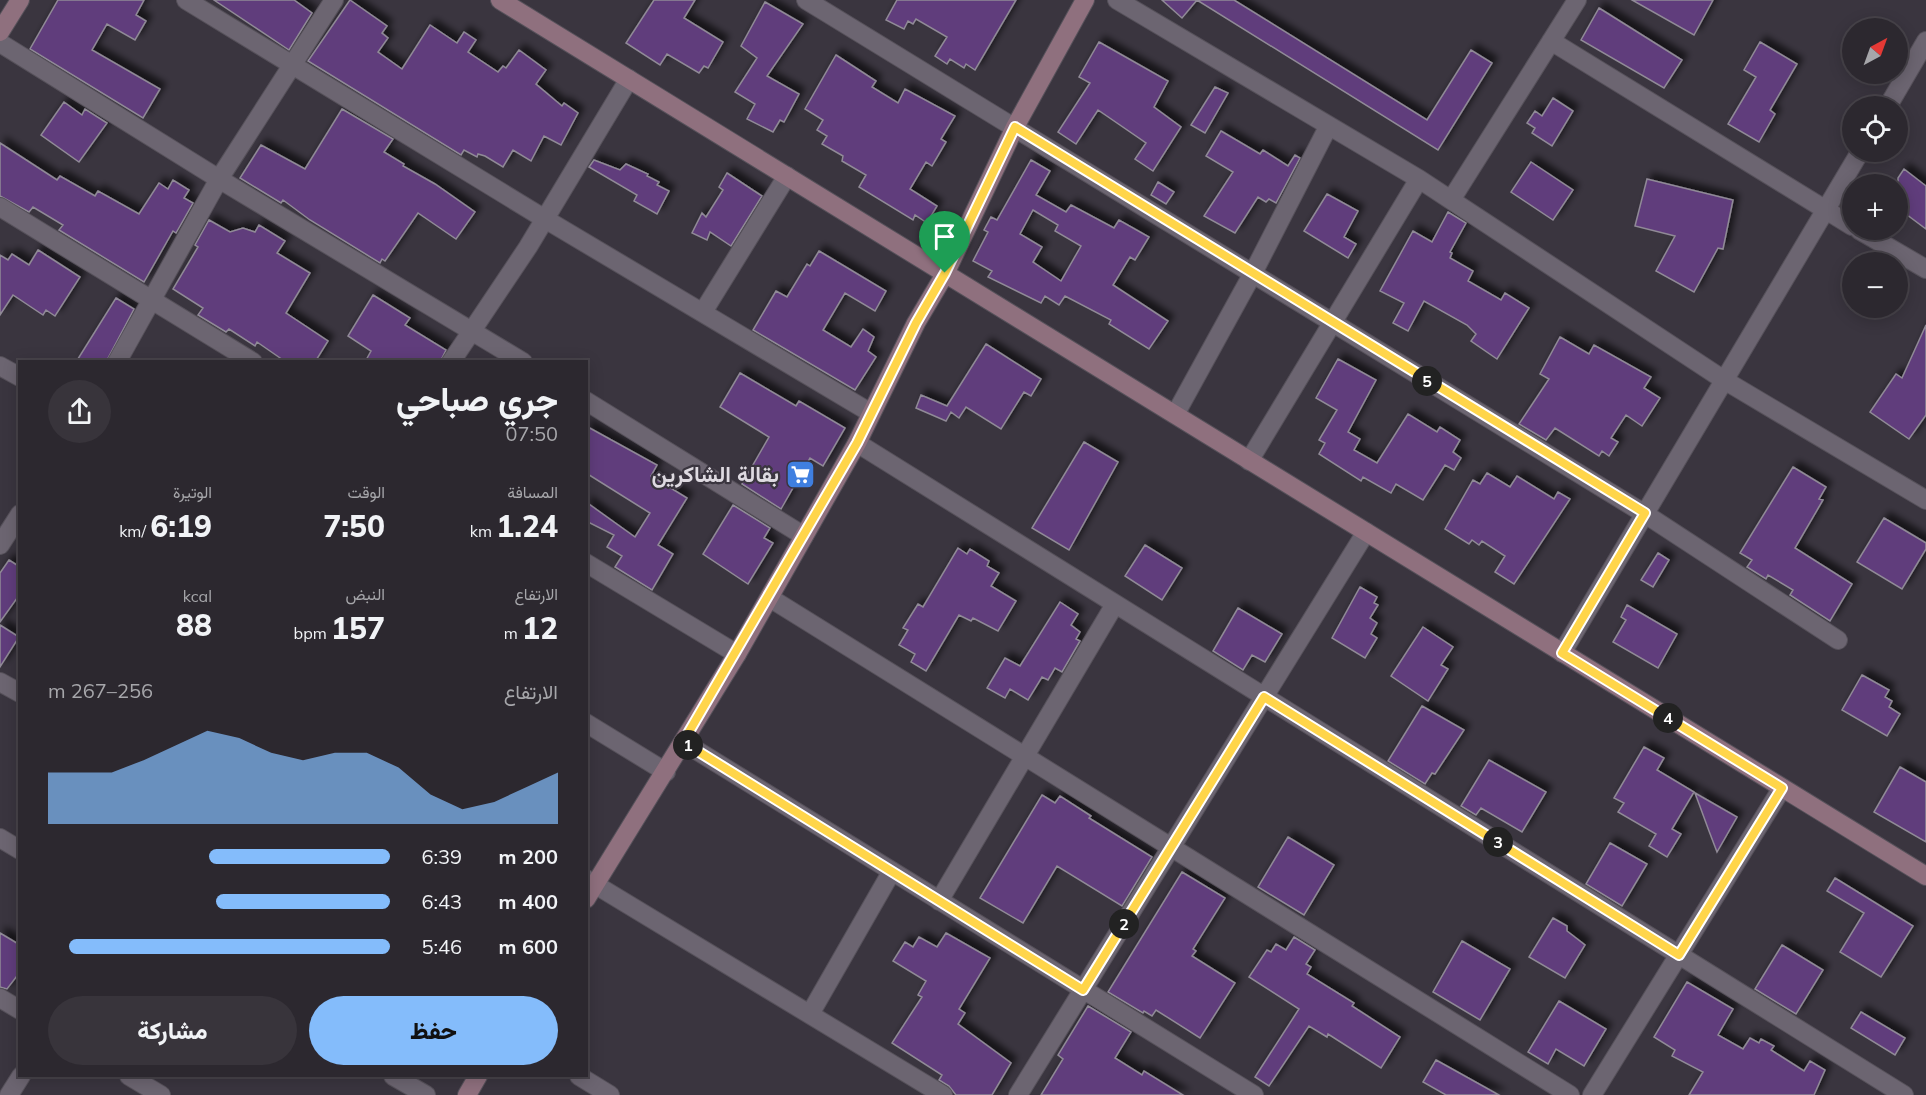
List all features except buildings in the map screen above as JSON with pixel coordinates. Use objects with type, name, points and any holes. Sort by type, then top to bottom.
[{"type":"street","points":[[0,32],[20,0]]},
{"type":"street","points":[[186,0],[545,219],[871,413]]},
{"type":"street","points":[[118,360],[219,179],[334,0]]},
{"type":"street","points":[[500,0],[1176,413],[1250,461],[1926,876]]},
{"type":"street","points":[[806,0],[1645,513],[1838,640]]},
{"type":"street","points":[[943,1095],[810,1014],[590,887],[666,772],[737,654],[857,443],[916,323],[945,273],[1015,127],[1085,0]]},
{"type":"street","points":[[1117,0],[1419,179],[1724,380],[1923,492]]},
{"type":"street","points":[[1451,200],[1577,0]]},
{"type":"street","points":[[1551,41],[1842,220]]},
{"type":"street","points":[[1896,96],[1920,68],[1926,41]]},
{"type":"street","points":[[0,43],[219,179],[520,360]]},
{"type":"street","points":[[452,360],[470,329],[545,219],[629,80]]},
{"type":"street","points":[[1176,413],[1253,273],[1328,127]]},
{"type":"street","points":[[1562,653],[1854,162]]},
{"type":"street","points":[[703,312],[787,176]]},
{"type":"street","points":[[1250,461],[1419,179]]},
{"type":"street","points":[[0,207],[250,360]]},
{"type":"street","points":[[1876,240],[1926,269]]},
{"type":"street","points":[[0,366],[18,377]]},
{"type":"street","points":[[588,402],[804,536]]},
{"type":"street","points":[[857,443],[1904,1095]]},
{"type":"street","points":[[7,535],[18,517]]},
{"type":"street","points":[[1018,1095],[1366,532]]},
{"type":"street","points":[[588,564],[737,654]]},
{"type":"street","points":[[770,598],[1570,1095]]},
{"type":"street","points":[[939,901],[1115,604]]},
{"type":"street","points":[[0,682],[18,692]]},
{"type":"street","points":[[588,724],[666,772]]},
{"type":"street","points":[[683,742],[1254,1095]]},
{"type":"street","points":[[1592,1095],[1782,788]]},
{"type":"street","points":[[0,838],[18,849]]},
{"type":"street","points":[[810,1014],[892,871]]},
{"type":"street","points":[[0,998],[18,1009]]},
{"type":"street","points":[[9,1095],[20,1077]]},
{"type":"street","points":[[131,1077],[161,1095]]},
{"type":"street","points":[[395,1077],[426,1095]]},
{"type":"street","points":[[467,1095],[477,1077]]},
{"type":"street","points":[[581,1077],[610,1095]]},
{"type":"place","name":"بقالة الشاكرين","points":[[800,474]]},
{"type":"route","points":[[1015,127],[1331,323],[1645,513],[1562,653],[1782,788],[1679,955],[1264,697],[1083,990],[683,742],[770,598],[857,443],[916,323],[945,273],[1015,127]]}]
